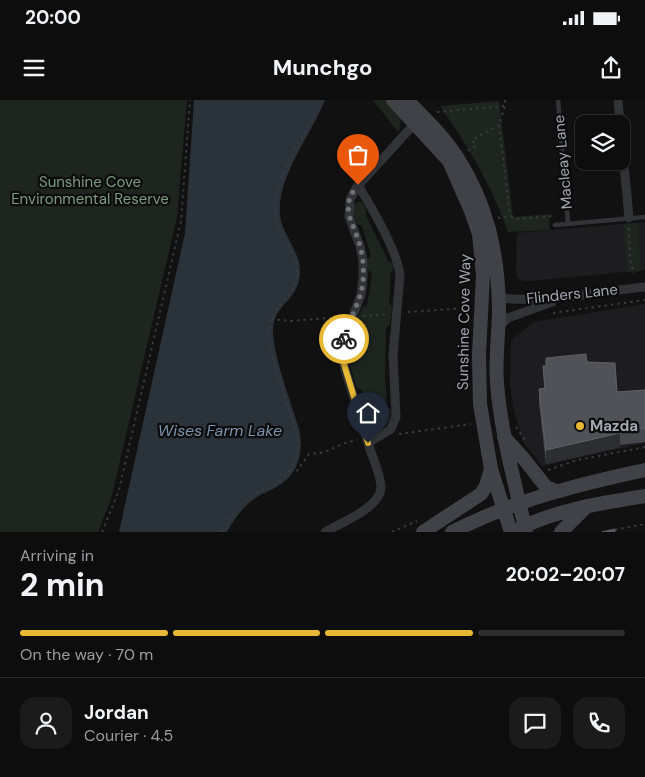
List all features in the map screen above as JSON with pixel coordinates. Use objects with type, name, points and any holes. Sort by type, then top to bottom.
[{"type":"street","name":"Sunshine Cove Way","points":[[393,100],[419,120],[456,156],[478,197],[488,222],[495,251],[499,298],[496,358],[497,384],[504,436],[525,529]]},
{"type":"street","name":"Sunshine Cove Way","points":[[407,100],[449,161],[471,211],[481,246],[483,297],[478,376],[480,404],[492,469],[511,532]]},
{"type":"street","points":[[618,100],[619,115]]},
{"type":"street","points":[[325,532],[369,507],[379,497],[380,483],[343,357],[344,339],[361,295],[363,268],[360,246],[349,220],[348,211],[352,194],[358,185],[419,120]]},
{"type":"street","points":[[625,170],[629,218]]},
{"type":"street","points":[[358,185],[397,261],[400,279],[393,369],[396,417],[391,429],[367,439]]},
{"type":"street","name":"Flinders Lane","points":[[499,298],[514,300],[564,297],[645,287]]},
{"type":"street","points":[[483,297],[499,298]]},
{"type":"street","points":[[498,328],[508,318],[564,297]]},
{"type":"street","points":[[504,436],[546,488],[556,491]]},
{"type":"street","points":[[423,532],[481,494],[492,469]]},
{"type":"street","points":[[452,532],[503,510],[556,491],[645,470]]},
{"type":"street","points":[[511,532],[525,529],[588,506],[645,496]]},
{"type":"street","points":[[561,532],[588,506]]},
{"type":"lane","name":"Macleay Lane","points":[[558,100],[568,223]]},
{"type":"lane","points":[[554,225],[645,217]]},
{"type":"path","points":[[102,532],[119,490],[181,220],[190,100]]},
{"type":"path","points":[[223,532],[233,514],[252,495],[282,479],[291,469],[298,450],[297,436],[268,341],[270,319],[291,294],[297,272],[295,259],[282,235],[276,218],[276,198],[278,186],[321,100]]},
{"type":"path","points":[[505,100],[499,125],[510,216]]},
{"type":"path","points":[[437,112],[505,106]]},
{"type":"path","points":[[467,152],[476,146],[472,140],[499,125]]},
{"type":"path","points":[[498,218],[510,216],[516,219],[568,216]]},
{"type":"path","points":[[629,218],[630,259],[634,274]]},
{"type":"path","points":[[548,314],[645,300]]},
{"type":"path","points":[[270,319],[287,321],[468,308]]},
{"type":"path","points":[[398,434],[471,424]]},
{"type":"path","points":[[516,427],[526,441]]},
{"type":"path","points":[[291,469],[296,472],[311,454],[325,452],[345,443],[367,439]]},
{"type":"path","points":[[546,471],[577,460],[645,447]]},
{"type":"path","points":[[602,532],[645,524]]},
{"type":"shaded area","points":[[645,222],[645,270],[532,281],[518,279],[516,275],[517,233]]},
{"type":"shaded area","points":[[645,304],[645,443],[542,466],[523,442],[514,411],[510,384],[511,341],[533,322]]},
{"type":"green space","name":"Sunshine Cove Environmental Reserve","points":[[0,100],[187,100],[177,217],[111,499],[98,532],[0,532]]},
{"type":"green space","points":[[373,100],[388,100],[401,118],[398,132]]},
{"type":"green space","points":[[499,101],[513,217],[549,214],[550,230],[508,232],[495,199],[478,167],[440,106]]},
{"type":"green space","points":[[359,201],[365,207],[366,216],[389,262],[393,264],[394,268],[391,272],[389,303],[392,307],[390,324],[386,328],[385,375],[387,406],[391,410],[391,417],[385,427],[379,431],[371,428],[368,424],[370,420],[362,391],[357,388],[350,366],[353,362],[351,347],[355,331],[353,327],[363,307],[367,306],[372,274],[368,270],[367,260],[371,256],[362,226],[357,224],[354,216],[354,205]]},
{"type":"green space","points":[[637,223],[641,271],[627,272],[624,224]]},
{"type":"water","name":"Wises Farm Lake","points":[[194,100],[325,100],[289,172],[280,202],[280,216],[298,258],[300,273],[296,289],[277,315],[273,332],[277,359],[299,429],[301,445],[299,460],[287,479],[250,502],[232,523],[227,532],[119,532],[185,233]]},
{"type":"building","name":"Mazda","points":[[586,354],[587,362],[615,363],[617,392],[645,390],[645,428],[620,431],[620,433],[546,450],[539,389],[545,388],[543,366],[546,366],[546,358]]},
{"type":"building","points":[[615,529],[615,532],[602,532]]},
{"type":"way so far","points":[[344,339],[361,295],[363,284],[363,260],[358,241],[349,220],[348,211],[352,194],[358,185]]},
{"type":"place","name":"Mazda","points":[[580,426]]},
{"type":"route","points":[[344,339],[343,361],[368,443]]}]
